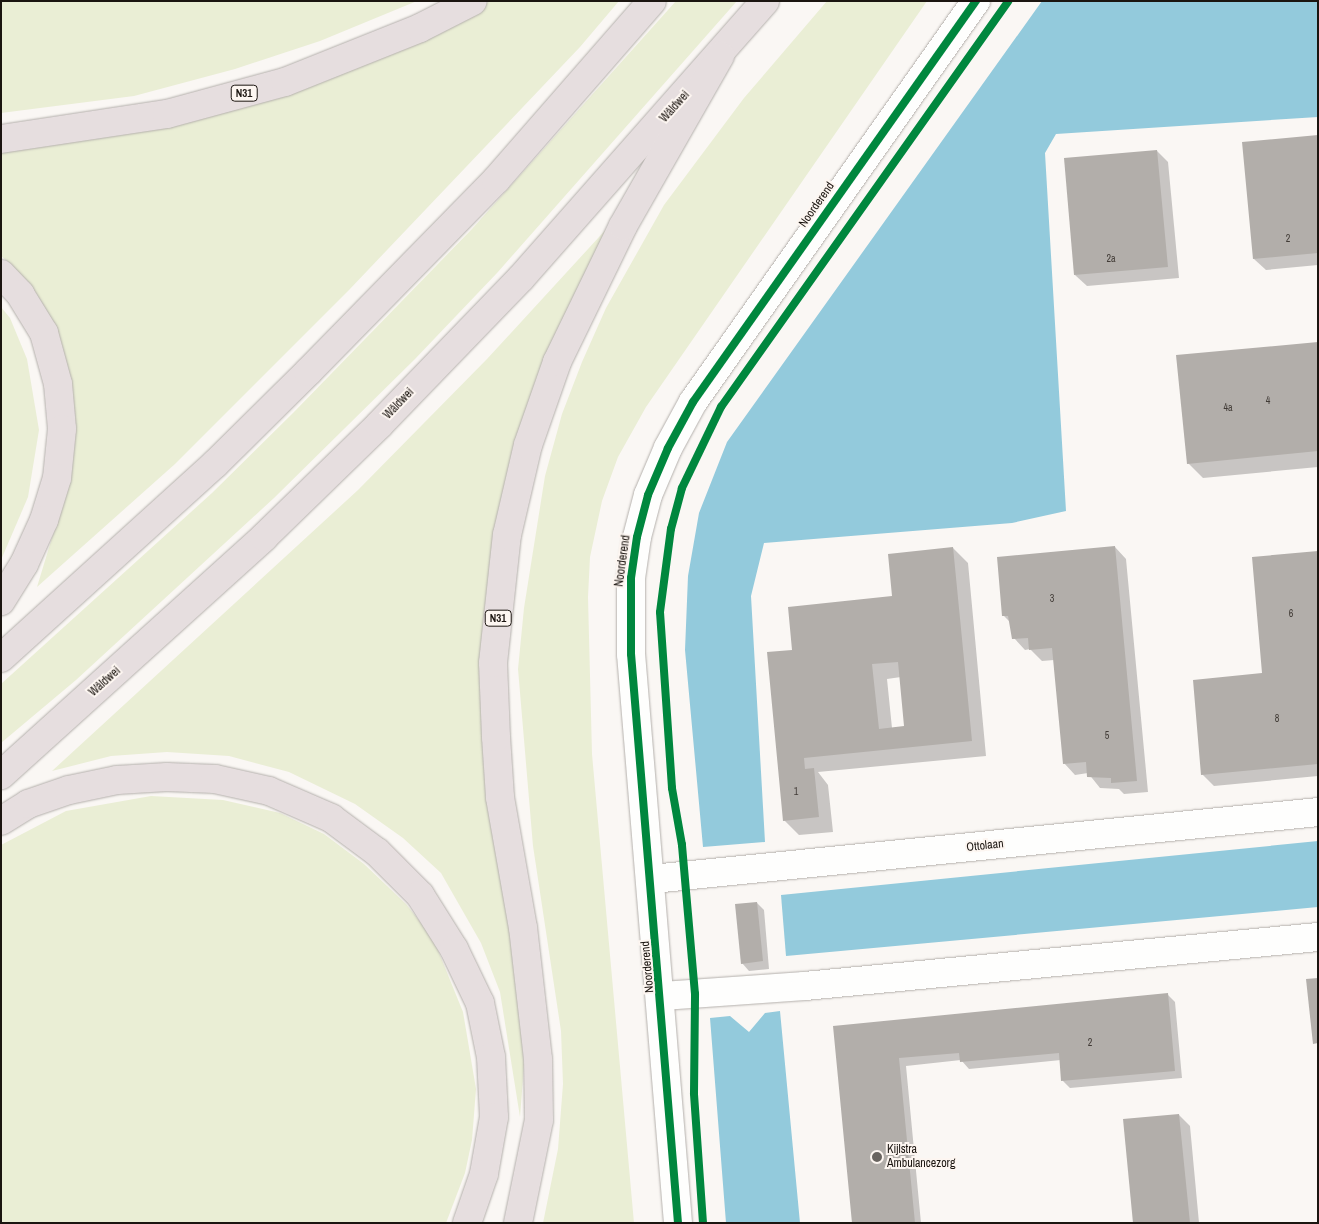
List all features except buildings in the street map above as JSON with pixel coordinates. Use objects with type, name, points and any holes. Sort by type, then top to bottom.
[{"type":"highway","name":"N31","points":[[1,139],[167,114],[285,82],[420,28],[472,1]]},
{"type":"highway","points":[[1,658],[208,471],[308,372],[496,180],[652,1]]},
{"type":"highway","name":"Wâldwei","points":[[1,775],[264,537],[379,425],[521,278],[720,56],[766,1]]},
{"type":"highway","name":"N31","points":[[518,1223],[538,1120],[538,1059],[523,928],[500,797],[496,737],[493,663],[507,535],[528,445],[557,362],[623,226],[720,56]]},
{"type":"highway","points":[[1,274],[20,294],[44,333],[58,384],[62,430],[57,478],[44,520],[24,564],[1,601]]},
{"type":"highway","points":[[1,821],[36,801],[69,790],[117,780],[167,777],[215,779],[269,791],[331,818],[377,852],[420,895],[454,949],[480,1003],[491,1057],[494,1117],[484,1174],[467,1223]]},
{"type":"street","name":"Noorderend","points":[[678,1223],[662,996],[629,616],[636,545],[648,495],[668,448],[693,402],[976,1]]},
{"type":"street","name":"Ottolaan","points":[[652,879],[1318,812]]},
{"type":"street","points":[[662,996],[804,986],[1318,937]]},
{"type":"green space","points":[[1,1],[417,1],[320,41],[235,69],[134,96],[1,113]]},
{"type":"green space","points":[[490,1],[619,1],[580,47],[349,290],[175,464],[37,587],[54,531],[42,304],[12,265],[1,256],[1,151],[104,136],[467,14]]},
{"type":"green space","points":[[676,1],[737,1],[497,273],[415,359],[274,498],[76,680],[1,743],[1,684],[212,493],[294,412],[472,229]]},
{"type":"green space","points":[[827,1],[927,1],[646,407],[618,457],[602,501],[590,557],[588,597],[592,754],[634,1223],[543,1223],[558,1149],[563,1084],[561,1031],[533,846],[518,669],[524,608],[545,476],[562,414],[582,362],[606,308],[664,205],[744,98]]},
{"type":"green space","points":[[622,212],[581,287],[489,627],[524,1065],[520,1117],[500,992],[481,943],[441,873],[403,838],[355,804],[289,772],[229,756],[167,752],[111,756],[52,771],[358,490],[487,359]]},
{"type":"green space","points":[[1,307],[10,318],[27,359],[39,430],[28,497],[1,560]]},
{"type":"green space","points":[[151,796],[223,800],[280,813],[324,834],[364,864],[406,904],[433,938],[463,1012],[476,1089],[472,1140],[465,1173],[446,1223],[1,1223],[1,845],[66,811]]},
{"type":"water","points":[[1042,1],[1318,1],[1318,117],[1056,134],[1045,153],[1066,511],[1012,523],[764,543],[751,596],[765,842],[703,847],[685,650],[688,576],[699,513],[727,442]]},
{"type":"water","points":[[1318,841],[1318,907],[786,956],[781,895]]},
{"type":"water","points":[[780,1011],[800,1223],[726,1223],[710,1018],[730,1016],[749,1032],[765,1013]]},
{"type":"cycle path","points":[[678,1223],[631,654],[631,578],[637,537],[648,495],[668,448],[693,402],[976,1]]},
{"type":"cycle path","points":[[703,1223],[694,1093],[695,994],[682,845],[672,788],[660,612],[671,529],[682,488],[721,407],[1008,1]]},
{"type":"place","name":"Kijlstra Ambulancezorg","points":[[877,1157]]}]
